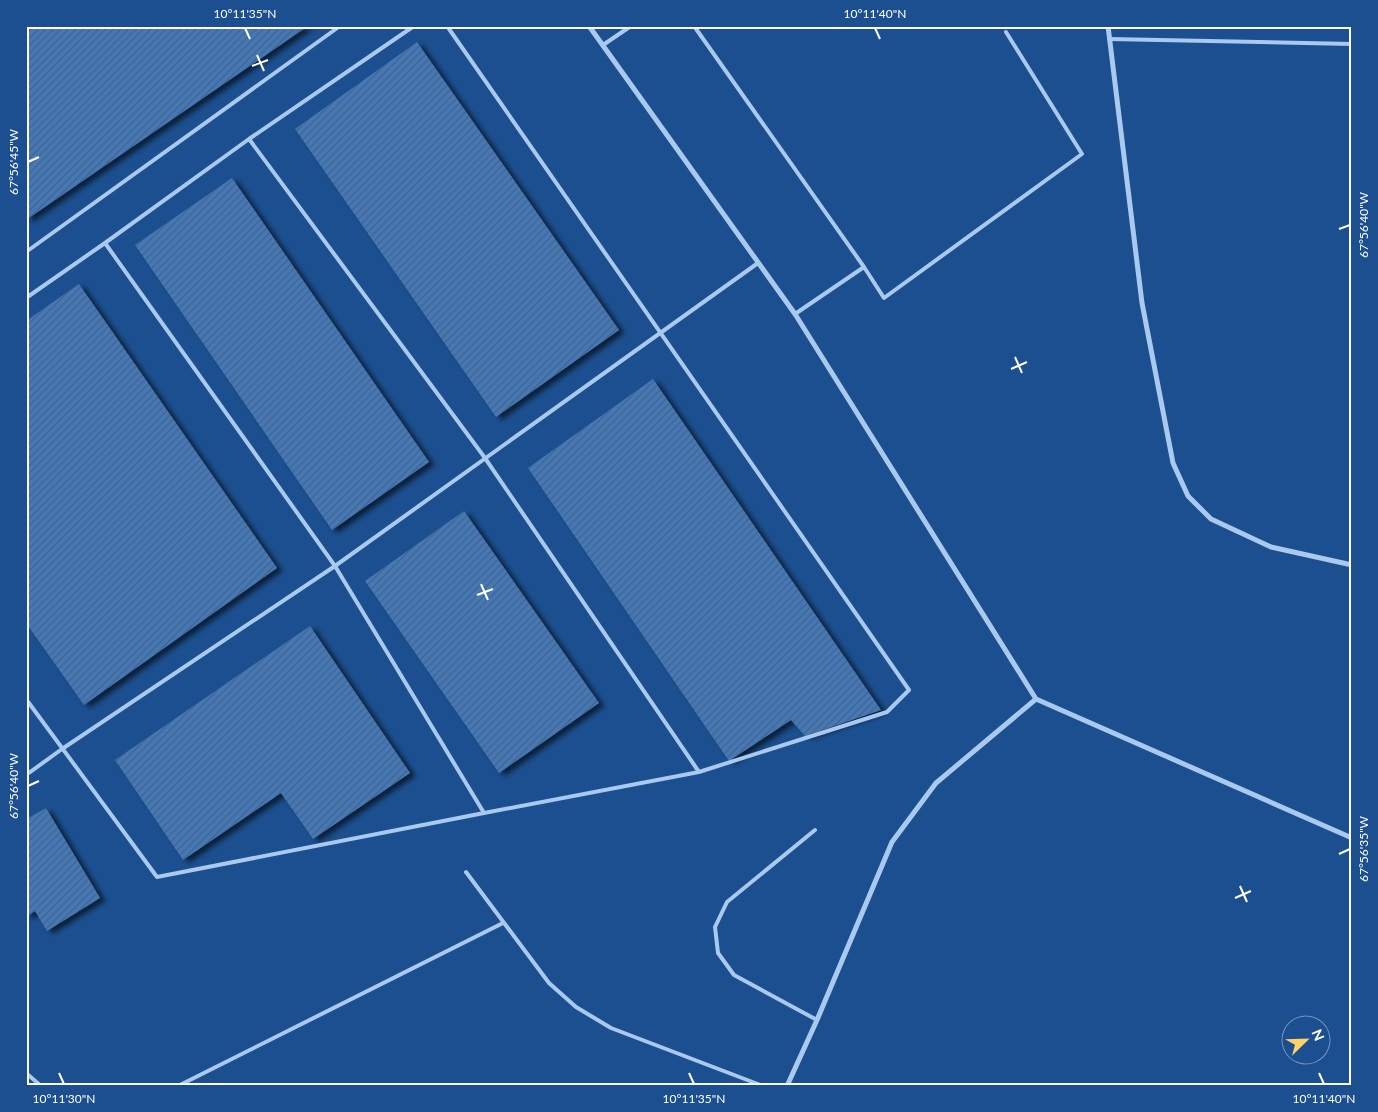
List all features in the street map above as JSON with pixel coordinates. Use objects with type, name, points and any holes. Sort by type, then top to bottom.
[{"type":"street","points":[[589,26],[795,314],[1036,699],[1352,838]]},
{"type":"street","points":[[1108,26],[1142,304],[1172,463],[1188,496],[1211,519],[1271,547],[1352,565]]},
{"type":"street","points":[[787,1086],[892,842],[936,783],[1036,699]]},
{"type":"lane","points":[[26,252],[340,26]]},
{"type":"lane","points":[[26,298],[249,139],[414,26]]},
{"type":"lane","points":[[26,699],[157,877],[699,772],[887,712],[909,690],[447,26]]},
{"type":"lane","points":[[603,45],[631,26]]},
{"type":"lane","points":[[694,26],[884,298],[1082,154],[1006,32]]},
{"type":"lane","points":[[1109,39],[1352,44]]},
{"type":"lane","points":[[249,139],[485,458],[699,772]]},
{"type":"lane","points":[[105,243],[335,566],[484,813]]},
{"type":"lane","points":[[26,775],[335,566],[758,263]]},
{"type":"lane","points":[[795,314],[864,267]]},
{"type":"lane","points":[[815,830],[726,902],[715,927],[718,953],[734,975],[817,1020]]},
{"type":"lane","points":[[466,872],[549,982],[576,1007],[611,1028],[763,1086]]},
{"type":"lane","points":[[178,1086],[503,923]]},
{"type":"lane","points":[[26,1073],[41,1086]]},
{"type":"building","points":[[26,26],[308,26],[26,220]]},
{"type":"building","points":[[417,42],[619,330],[496,417],[295,129]]},
{"type":"building","points":[[232,178],[429,462],[332,530],[135,245]]},
{"type":"building","points":[[79,284],[277,568],[84,705],[26,623],[26,321]]},
{"type":"building","points":[[653,379],[881,710],[805,736],[791,720],[729,761],[528,468]]},
{"type":"building","points":[[464,511],[599,703],[499,773],[365,581]]},
{"type":"building","points":[[310,626],[410,773],[313,839],[281,793],[183,860],[115,760]]},
{"type":"building","points":[[46,808],[100,898],[47,931],[35,911],[26,917],[26,819]]}]
